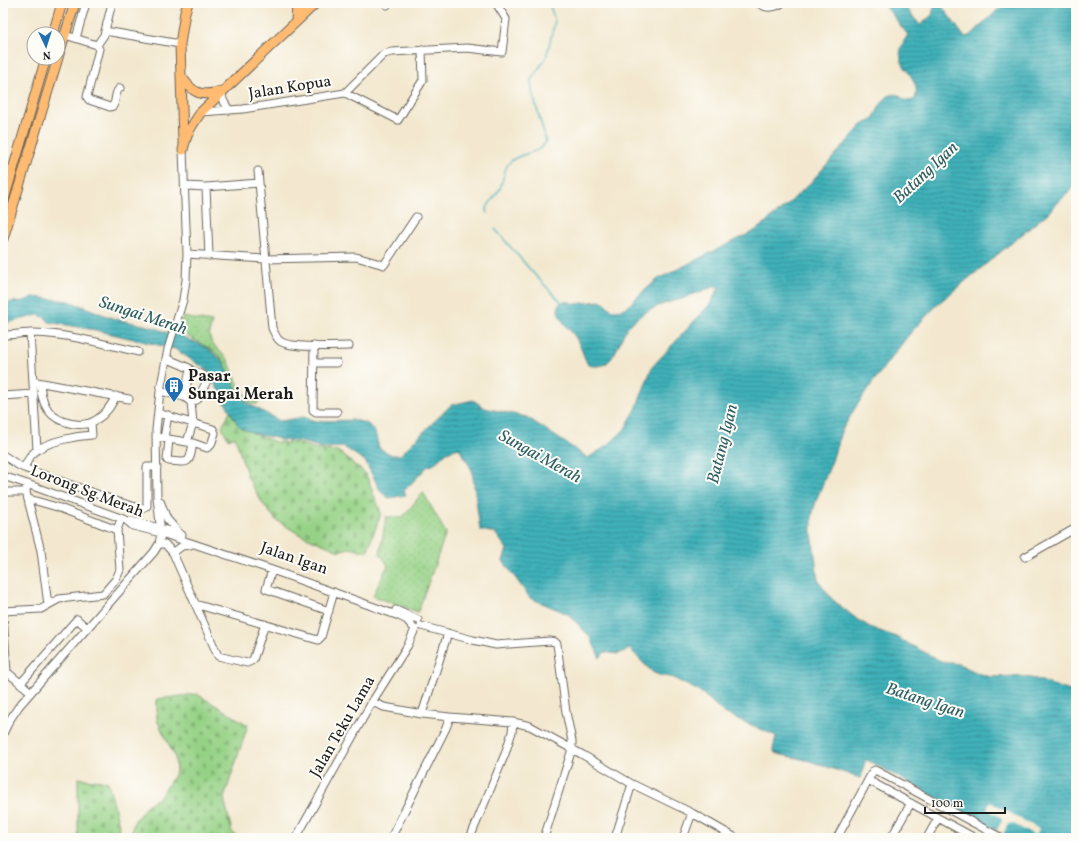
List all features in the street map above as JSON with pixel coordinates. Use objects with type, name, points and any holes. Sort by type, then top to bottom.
[{"type":"main road","points":[[55,26],[61,3]]},
{"type":"main road","points":[[66,32],[75,3]]},
{"type":"main road","points":[[184,150],[180,44],[185,12],[188,3]]},
{"type":"main road","points":[[296,22],[297,3]]},
{"type":"main road","points":[[184,150],[188,132],[201,112],[316,3]]},
{"type":"main road","points":[[3,203],[7,170],[43,66]]},
{"type":"main road","points":[[3,239],[56,66]]},
{"type":"main road","points":[[180,74],[188,87],[196,92],[212,94],[224,91]]},
{"type":"street","points":[[76,38],[86,3]]},
{"type":"street","points":[[112,3],[105,31],[97,45],[99,49],[87,97],[89,100],[110,107],[116,102],[116,92],[120,88]]},
{"type":"street","points":[[345,93],[384,54],[392,52],[467,48],[502,52],[506,19],[496,3]]},
{"type":"street","points":[[759,3],[762,6],[771,8],[781,4]]},
{"type":"street","points":[[105,31],[180,44]]},
{"type":"street","points":[[66,35],[97,45]]},
{"type":"street","name":"Jalan Kopua","points":[[201,112],[229,110],[345,93],[398,120],[423,80],[422,50]]},
{"type":"street","name":"Jalan Kopua","points":[[224,91],[223,100],[229,110]]},
{"type":"street","points":[[3,734],[15,711],[154,552],[159,544],[160,531],[157,491],[156,437],[160,391],[168,349],[185,290],[187,254],[184,150]]},
{"type":"street","points":[[258,171],[272,328],[277,338],[285,344],[349,346]]},
{"type":"street","points":[[184,186],[206,187],[259,182]]},
{"type":"street","points":[[206,187],[209,256]]},
{"type":"street","points":[[187,254],[265,259],[356,257],[384,265],[416,217]]},
{"type":"street","points":[[3,336],[30,333],[82,339],[138,352]]},
{"type":"street","points":[[30,333],[36,382],[48,411],[64,421],[74,424],[91,423],[106,413],[116,396]]},
{"type":"street","points":[[314,346],[313,410],[316,412],[338,412]]},
{"type":"street","points":[[166,358],[203,375],[207,381],[197,400],[191,402]]},
{"type":"street","points":[[314,363],[337,363]]},
{"type":"street","points":[[184,397],[190,370]]},
{"type":"street","points":[[36,382],[34,394],[37,450]]},
{"type":"street","points":[[36,382],[129,399]]},
{"type":"street","points":[[160,391],[184,397],[191,402],[193,423],[190,442],[190,459],[188,461],[167,460],[166,439],[168,415]]},
{"type":"street","points":[[3,396],[34,394]]},
{"type":"street","points":[[156,437],[190,442],[207,448],[211,446],[215,433],[213,429],[158,412]]},
{"type":"street","points":[[24,468],[29,458],[37,450],[65,440],[92,435],[91,423]]},
{"type":"street","points":[[3,455],[24,468],[119,502],[145,509],[147,506],[147,467],[157,467]]},
{"type":"street","name":"Lorong Sg Merah","points":[[3,476],[124,520],[133,526],[160,531]]},
{"type":"street","points":[[53,493],[57,480]]},
{"type":"street","points":[[28,484],[26,492],[41,550],[48,605]]},
{"type":"street","points":[[157,491],[166,519],[183,536]]},
{"type":"street","points":[[3,494],[6,492],[26,492]]},
{"type":"street","points":[[29,499],[57,507],[117,530]]},
{"type":"street","points":[[144,524],[152,521],[158,511]]},
{"type":"street","points":[[3,611],[41,609],[60,599],[103,594],[116,578],[120,568],[117,530],[124,520],[144,524],[160,531],[168,541],[218,656],[247,663],[251,662],[253,660],[264,624]]},
{"type":"street","points":[[1025,557],[1076,528]]},
{"type":"street","name":"Jalan Igan","points":[[160,531],[183,536],[394,609],[416,625]]},
{"type":"street","name":"Jalan Igan","points":[[160,531],[334,592],[399,616],[416,625]]},
{"type":"street","points":[[159,544],[166,544],[173,553]]},
{"type":"street","points":[[173,553],[182,546],[194,544]]},
{"type":"street","points":[[272,570],[266,589],[329,611]]},
{"type":"street","points":[[116,578],[124,585]]},
{"type":"street","points":[[195,604],[318,640],[321,637],[334,592]]},
{"type":"street","points":[[3,615],[6,669],[8,674],[31,692]]},
{"type":"street","points":[[20,684],[77,619],[88,628]]},
{"type":"street","points":[[416,625],[496,645],[555,642],[558,647],[562,686],[572,740],[572,749],[544,838]]},
{"type":"street","name":"Jalan Teku Lama","points":[[296,838],[372,702],[408,645],[416,625]]},
{"type":"street","points":[[422,714],[448,633]]},
{"type":"street","points":[[372,702],[384,707],[422,714],[513,722],[530,726],[632,784],[692,813],[736,838]]},
{"type":"street","points":[[391,838],[446,728],[450,717]]},
{"type":"street","points":[[470,838],[505,754],[512,732],[513,722]]},
{"type":"street","points":[[837,838],[873,771],[877,771],[998,837]]},
{"type":"street","points":[[868,780],[975,838]]},
{"type":"street","points":[[615,838],[632,784]]},
{"type":"street","points":[[891,838],[911,802]]},
{"type":"street","points":[[683,838],[692,813]]},
{"type":"street","points":[[927,838],[938,818]]},
{"type":"green space","points":[[183,317],[212,322],[209,333],[212,343],[228,360],[239,386],[248,398],[254,396],[257,397],[259,401],[257,404],[245,400],[240,394],[220,357],[202,344],[177,331]]},
{"type":"green space","points":[[230,411],[241,428],[275,442],[297,443],[320,450],[338,451],[366,474],[381,513],[367,552],[349,548],[339,551],[299,534],[276,520],[263,504],[248,478],[235,437],[228,439],[222,427]]},
{"type":"green space","points":[[423,492],[446,533],[418,612],[373,596],[388,565],[380,554],[386,517],[403,517]]},
{"type":"green space","points":[[197,694],[248,725],[224,798],[232,832],[239,838],[130,838],[134,822],[147,805],[160,797],[176,772],[175,757],[157,720],[157,699]]},
{"type":"green space","points":[[78,778],[108,782],[119,825],[118,838],[78,838]]},
{"type":"water","points":[[883,3],[902,3],[920,25],[932,15],[936,4],[941,5],[966,37],[972,34],[1005,3],[1076,3],[1076,184],[1048,213],[940,302],[911,332],[855,408],[841,432],[812,516],[812,532],[818,580],[832,599],[858,620],[872,628],[896,637],[941,661],[959,664],[980,674],[991,677],[1019,676],[1036,679],[1076,693],[1076,838],[1011,838],[867,760],[865,761],[860,778],[810,761],[775,753],[773,749],[776,736],[724,713],[702,693],[689,686],[671,677],[661,676],[652,672],[630,649],[618,654],[604,652],[600,658],[590,637],[568,614],[530,598],[503,561],[507,549],[495,533],[480,530],[472,470],[459,448],[447,452],[433,465],[428,466],[404,491],[406,495],[389,498],[381,492],[365,461],[344,447],[323,448],[298,441],[280,440],[256,434],[241,428],[207,370],[175,349],[95,330],[49,322],[44,317],[38,315],[3,324],[3,303],[24,301],[33,297],[69,301],[115,319],[177,334],[206,347],[223,361],[237,390],[247,403],[280,421],[304,417],[315,421],[355,420],[368,424],[375,432],[379,448],[392,455],[400,455],[451,405],[473,400],[485,408],[527,417],[588,458],[608,445],[624,430],[636,409],[652,367],[710,304],[719,287],[716,286],[664,304],[642,315],[628,327],[610,360],[597,366],[588,365],[576,338],[562,321],[558,311],[561,302],[575,304],[600,301],[612,310],[622,309],[628,306],[658,279],[756,230],[786,206],[812,181],[862,125],[873,118],[886,98],[894,94],[899,95],[904,100],[908,101],[915,99],[916,90],[914,82],[902,62],[900,54],[902,46],[908,35]]},
{"type":"pier","points":[[990,802],[1039,829],[1036,836],[1012,823],[1008,824],[1003,834],[997,830],[1002,818],[987,809]]},
{"type":"waterway","points":[[487,213],[486,211],[489,205],[501,187],[505,171],[510,162],[519,156],[539,149],[546,141],[532,91],[531,80],[546,58],[555,21],[549,3]]},
{"type":"waterway","points":[[495,229],[534,274],[562,303]]},
{"type":"place","name":"Pasar Sungai Merah","points":[[174,403]]},
{"type":"water label","name":"Batang Igan","points":[[926,173]]},
{"type":"water label","name":"Sungai Merah","points":[[143,316]]},
{"type":"water label","name":"Batang Igan","points":[[723,444]]},
{"type":"water label","name":"Sungai Merah","points":[[540,457]]},
{"type":"water label","name":"Batang Igan","points":[[925,701]]}]
